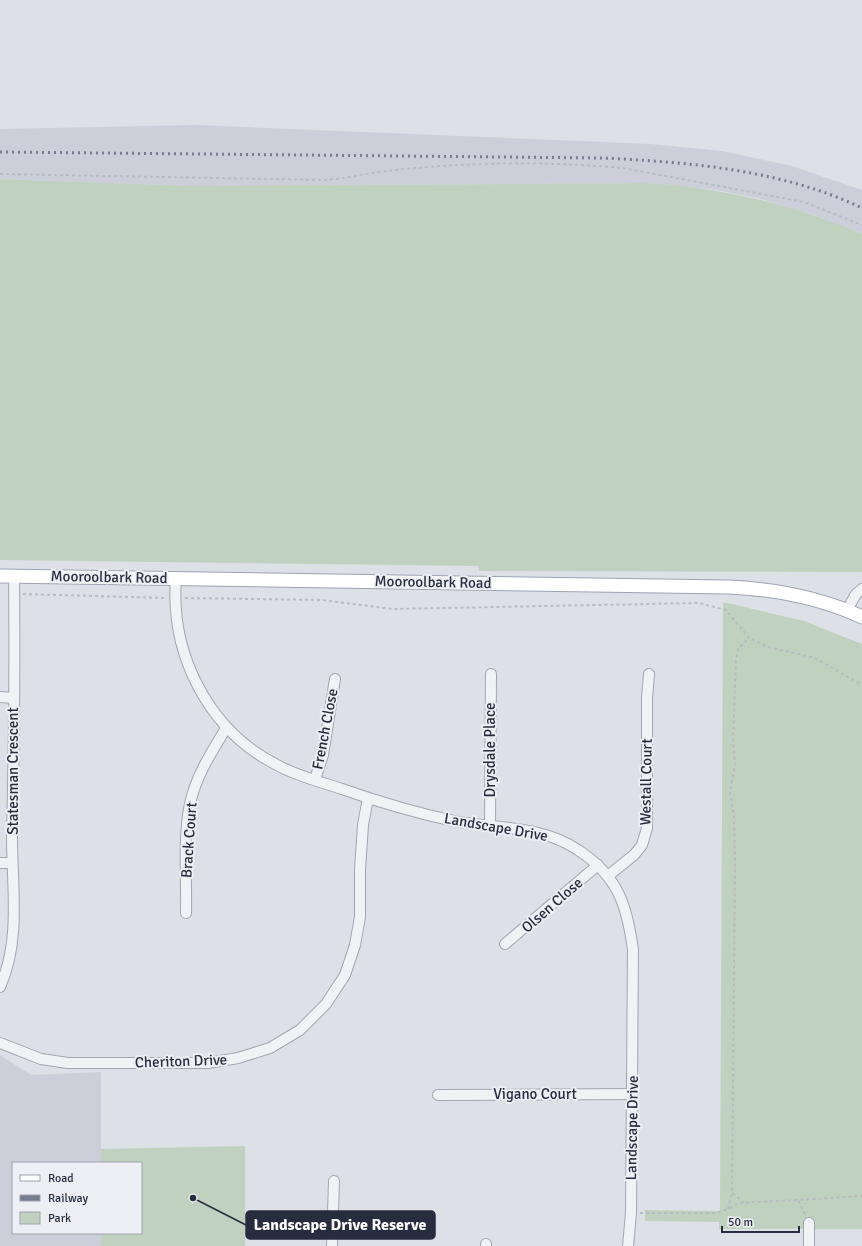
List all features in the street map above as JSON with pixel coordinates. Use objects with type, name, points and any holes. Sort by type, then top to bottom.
[{"type":"main road","name":"Mooroolbark Road","points":[[0,576],[762,588],[796,594],[847,610],[862,617]]},
{"type":"street","name":"Statesman Crescent","points":[[0,987],[8,968],[14,929],[12,863],[14,576]]},
{"type":"street","name":"Landscape Drive","points":[[176,578],[175,612],[180,639],[190,672],[207,704],[226,728],[249,747],[277,766],[368,798],[426,815],[552,836],[578,849],[609,875],[619,894],[630,921],[633,950],[631,1213],[628,1246]]},
{"type":"street","points":[[847,610],[856,594],[862,589]]},
{"type":"street","name":"Drysdale Place","points":[[490,826],[491,674]]},
{"type":"street","name":"Westall Court","points":[[609,875],[634,856],[642,846],[647,828],[647,698],[649,674]]},
{"type":"street","name":"French Close","points":[[315,779],[323,755],[335,679]]},
{"type":"street","points":[[0,697],[14,698]]},
{"type":"street","name":"Brack Court","points":[[186,913],[187,833],[192,797],[205,763],[226,728]]},
{"type":"street","name":"Cheriton Drive","points":[[0,1043],[41,1059],[68,1063],[208,1063],[238,1058],[270,1048],[300,1030],[326,1004],[345,975],[355,945],[360,917],[363,825],[368,798]]},
{"type":"street","points":[[0,863],[12,863]]},
{"type":"street","name":"Olsen Close","points":[[506,944],[598,865]]},
{"type":"street","name":"Vigano Court","points":[[438,1095],[632,1094]]},
{"type":"street","points":[[332,1246],[334,1181]]},
{"type":"street","points":[[809,1223],[809,1246]]},
{"type":"path","points":[[0,174],[324,180],[340,179],[386,171],[438,167],[551,164],[600,166],[623,168],[804,202],[862,225]]},
{"type":"path","points":[[14,594],[322,600],[393,609],[698,604],[726,610],[749,638],[768,647],[815,658],[862,685]]},
{"type":"path","points":[[728,1209],[732,1193],[735,859],[734,817],[730,792],[735,765],[733,740],[736,660],[738,649],[749,638]]},
{"type":"path","points":[[732,1193],[744,1203]]},
{"type":"path","points":[[631,1213],[715,1213],[728,1209],[739,1203],[862,1196]]},
{"type":"path","points":[[798,1200],[809,1223]]},
{"type":"shaded area","points":[[197,125],[651,144],[722,151],[792,166],[862,190],[862,234],[814,215],[757,198],[716,190],[648,183],[192,186],[0,179],[0,129]]},
{"type":"shaded area","points":[[0,1055],[31,1075],[101,1072],[101,1162],[12,1162],[12,1234],[101,1234],[101,1246],[0,1246]]},
{"type":"green space","points":[[0,179],[192,186],[648,183],[676,185],[730,193],[757,199],[810,214],[862,234],[862,572],[479,571],[478,566],[0,560]]},
{"type":"green space","points":[[723,602],[804,621],[862,644],[862,1229],[719,1229],[719,1222],[645,1221],[645,1210],[720,1211]]},
{"type":"green space","points":[[245,1146],[245,1246],[101,1246],[101,1234],[142,1234],[142,1162],[101,1162],[101,1149]]},
{"type":"railway","points":[[0,152],[602,158],[668,162],[735,170],[768,177],[832,195],[862,208]]},
{"type":"place","name":"Landscape Drive Reserve","points":[[193,1198]]}]
